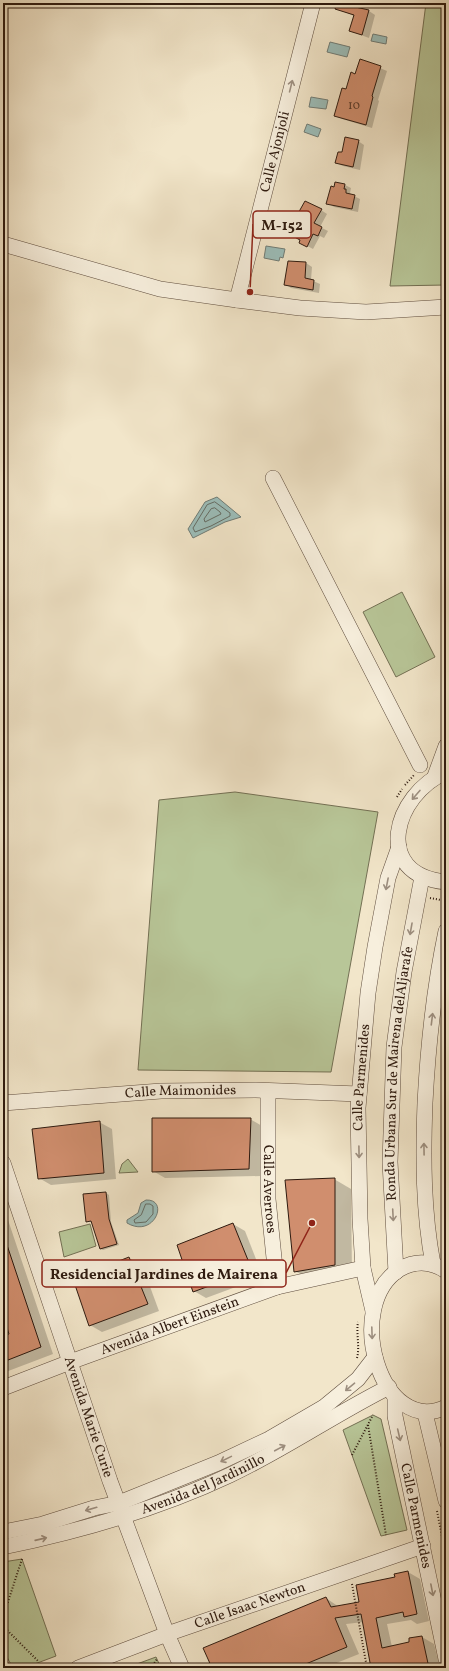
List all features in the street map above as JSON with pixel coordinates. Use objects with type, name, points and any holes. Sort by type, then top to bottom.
[{"type":"street","name":"Calle Ajonjoli","points":[[237,300],[312,3]]},
{"type":"street","points":[[3,244],[160,289],[237,300],[300,308],[366,312],[446,307]]},
{"type":"street","points":[[273,478],[420,765]]},
{"type":"street","points":[[446,746],[441,774],[409,803],[402,818],[398,834],[399,848],[403,860],[410,870],[433,881],[446,882]]},
{"type":"street","name":"Calle Parmenides","points":[[373,1311],[363,1268],[360,1219],[359,1094],[368,993],[375,947],[388,878],[399,848]]},
{"type":"street","name":"Ronda Urbana Sur de Mairena delAljarafe","points":[[396,1272],[390,1162],[394,1047],[404,972],[422,877]]},
{"type":"street","name":"Ronda Urbana Sur de Mairena delAljarafe","points":[[425,1413],[409,1407],[392,1392],[382,1376],[375,1357],[372,1335],[373,1311],[379,1293],[388,1279],[396,1272],[410,1263],[439,1268],[428,1236],[424,1136],[428,1051],[437,971],[446,931]]},
{"type":"street","name":"Calle Maimonides","points":[[3,1103],[161,1091],[268,1091],[359,1094]]},
{"type":"street","name":"Calle Averroes","points":[[268,1091],[268,1199],[277,1287]]},
{"type":"street","name":"Avenida Marie Curie","points":[[3,1163],[121,1509],[182,1668]]},
{"type":"street","name":"Avenida Albert Einstein","points":[[3,1388],[70,1362],[277,1287],[363,1268]]},
{"type":"street","name":"Avenida del Jardinillo","points":[[3,1532],[43,1524],[94,1508],[121,1509],[292,1426],[329,1404],[358,1379],[375,1357]]},
{"type":"street","name":"Calle Parmenides","points":[[392,1392],[395,1416],[446,1659]]},
{"type":"street","name":"Avenida del Jardinillo","points":[[3,1547],[44,1538],[121,1509],[230,1475],[392,1392]]},
{"type":"street","points":[[446,1407],[437,1411],[425,1413],[446,1501]]},
{"type":"street","name":"Calle Isaac Newton","points":[[78,1668],[168,1634],[423,1546]]},
{"type":"path","points":[[352,1455],[373,1415]]},
{"type":"path","points":[[368,1425],[386,1535]]},
{"type":"path","points":[[3,1617],[22,1559]]},
{"type":"path","points":[[349,1571],[367,1668]]},
{"type":"path","points":[[3,1626],[40,1662]]},
{"type":"path","points":[[151,1668],[157,1659]]},
{"type":"green space","points":[[426,3],[446,3],[446,285],[390,286]]},
{"type":"green space","points":[[402,592],[435,657],[396,677],[363,612]]},
{"type":"green space","points":[[235,792],[378,812],[331,1072],[138,1070],[159,800]]},
{"type":"green space","points":[[128,1159],[138,1172],[119,1173],[122,1164]]},
{"type":"green space","points":[[90,1224],[96,1246],[64,1257],[59,1232]]},
{"type":"green space","points":[[373,1415],[381,1419],[407,1530],[381,1536],[343,1430]]},
{"type":"green space","points":[[22,1559],[56,1656],[24,1668],[13,1668],[3,1650],[3,1562]]},
{"type":"green space","points":[[156,1657],[161,1668],[126,1668]]},
{"type":"water","points":[[373,34],[387,37],[386,44],[371,41]]},
{"type":"water","points":[[330,42],[350,47],[347,57],[327,52]]},
{"type":"water","points":[[311,97],[328,100],[326,109],[309,107]]},
{"type":"water","points":[[307,124],[321,129],[318,137],[304,132]]},
{"type":"water","points":[[266,246],[285,249],[283,258],[280,257],[279,261],[264,258]]},
{"type":"water","points":[[217,497],[241,517],[225,522],[193,538],[188,529],[205,502]]},
{"type":"water","points":[[146,1200],[153,1201],[157,1205],[158,1211],[156,1217],[145,1226],[137,1227],[127,1223],[127,1220],[138,1213],[141,1203]]},
{"type":"building","points":[[337,3],[369,10],[362,35],[349,31],[354,15],[335,9]]},
{"type":"building","points":[[360,59],[381,66],[372,96],[366,125],[334,116],[342,88],[346,89],[351,72],[355,74]]},
{"type":"building","points":[[345,137],[359,140],[353,167],[335,163],[338,152],[342,152]]},
{"type":"building","points":[[335,182],[345,184],[344,189],[346,189],[346,193],[355,195],[352,209],[326,204],[331,186],[334,187]]},
{"type":"building","points":[[305,201],[322,209],[314,223],[322,227],[318,236],[313,234],[307,247],[299,243],[300,240],[287,233]]},
{"type":"building","points":[[288,261],[306,262],[305,278],[314,280],[313,290],[284,285]]},
{"type":"building","points":[[152,1118],[251,1118],[249,1169],[152,1172]]},
{"type":"building","points":[[100,1121],[104,1173],[38,1179],[32,1129]]},
{"type":"building","points":[[335,1178],[335,1265],[294,1272],[285,1180]]},
{"type":"building","points":[[106,1192],[109,1219],[117,1244],[100,1249],[91,1221],[86,1222],[83,1194]]},
{"type":"building","points":[[233,1223],[252,1270],[193,1292],[177,1245]]},
{"type":"building","points":[[3,1239],[5,1239],[41,1347],[3,1362],[3,1336],[9,1334],[3,1315]]},
{"type":"building","points":[[129,1257],[148,1304],[89,1326],[73,1279]]},
{"type":"building","points":[[408,1571],[417,1614],[404,1617],[403,1612],[376,1618],[382,1648],[409,1642],[409,1638],[422,1636],[429,1668],[371,1668],[361,1614],[335,1618],[347,1647],[296,1668],[212,1668],[203,1648],[326,1597],[331,1607],[359,1602],[356,1585],[395,1577],[394,1574]]},
{"type":"place","name":"M-152","points":[[250,292]]},
{"type":"place","name":"Residencial Jardines de Mairena","points":[[312,1223]]}]
